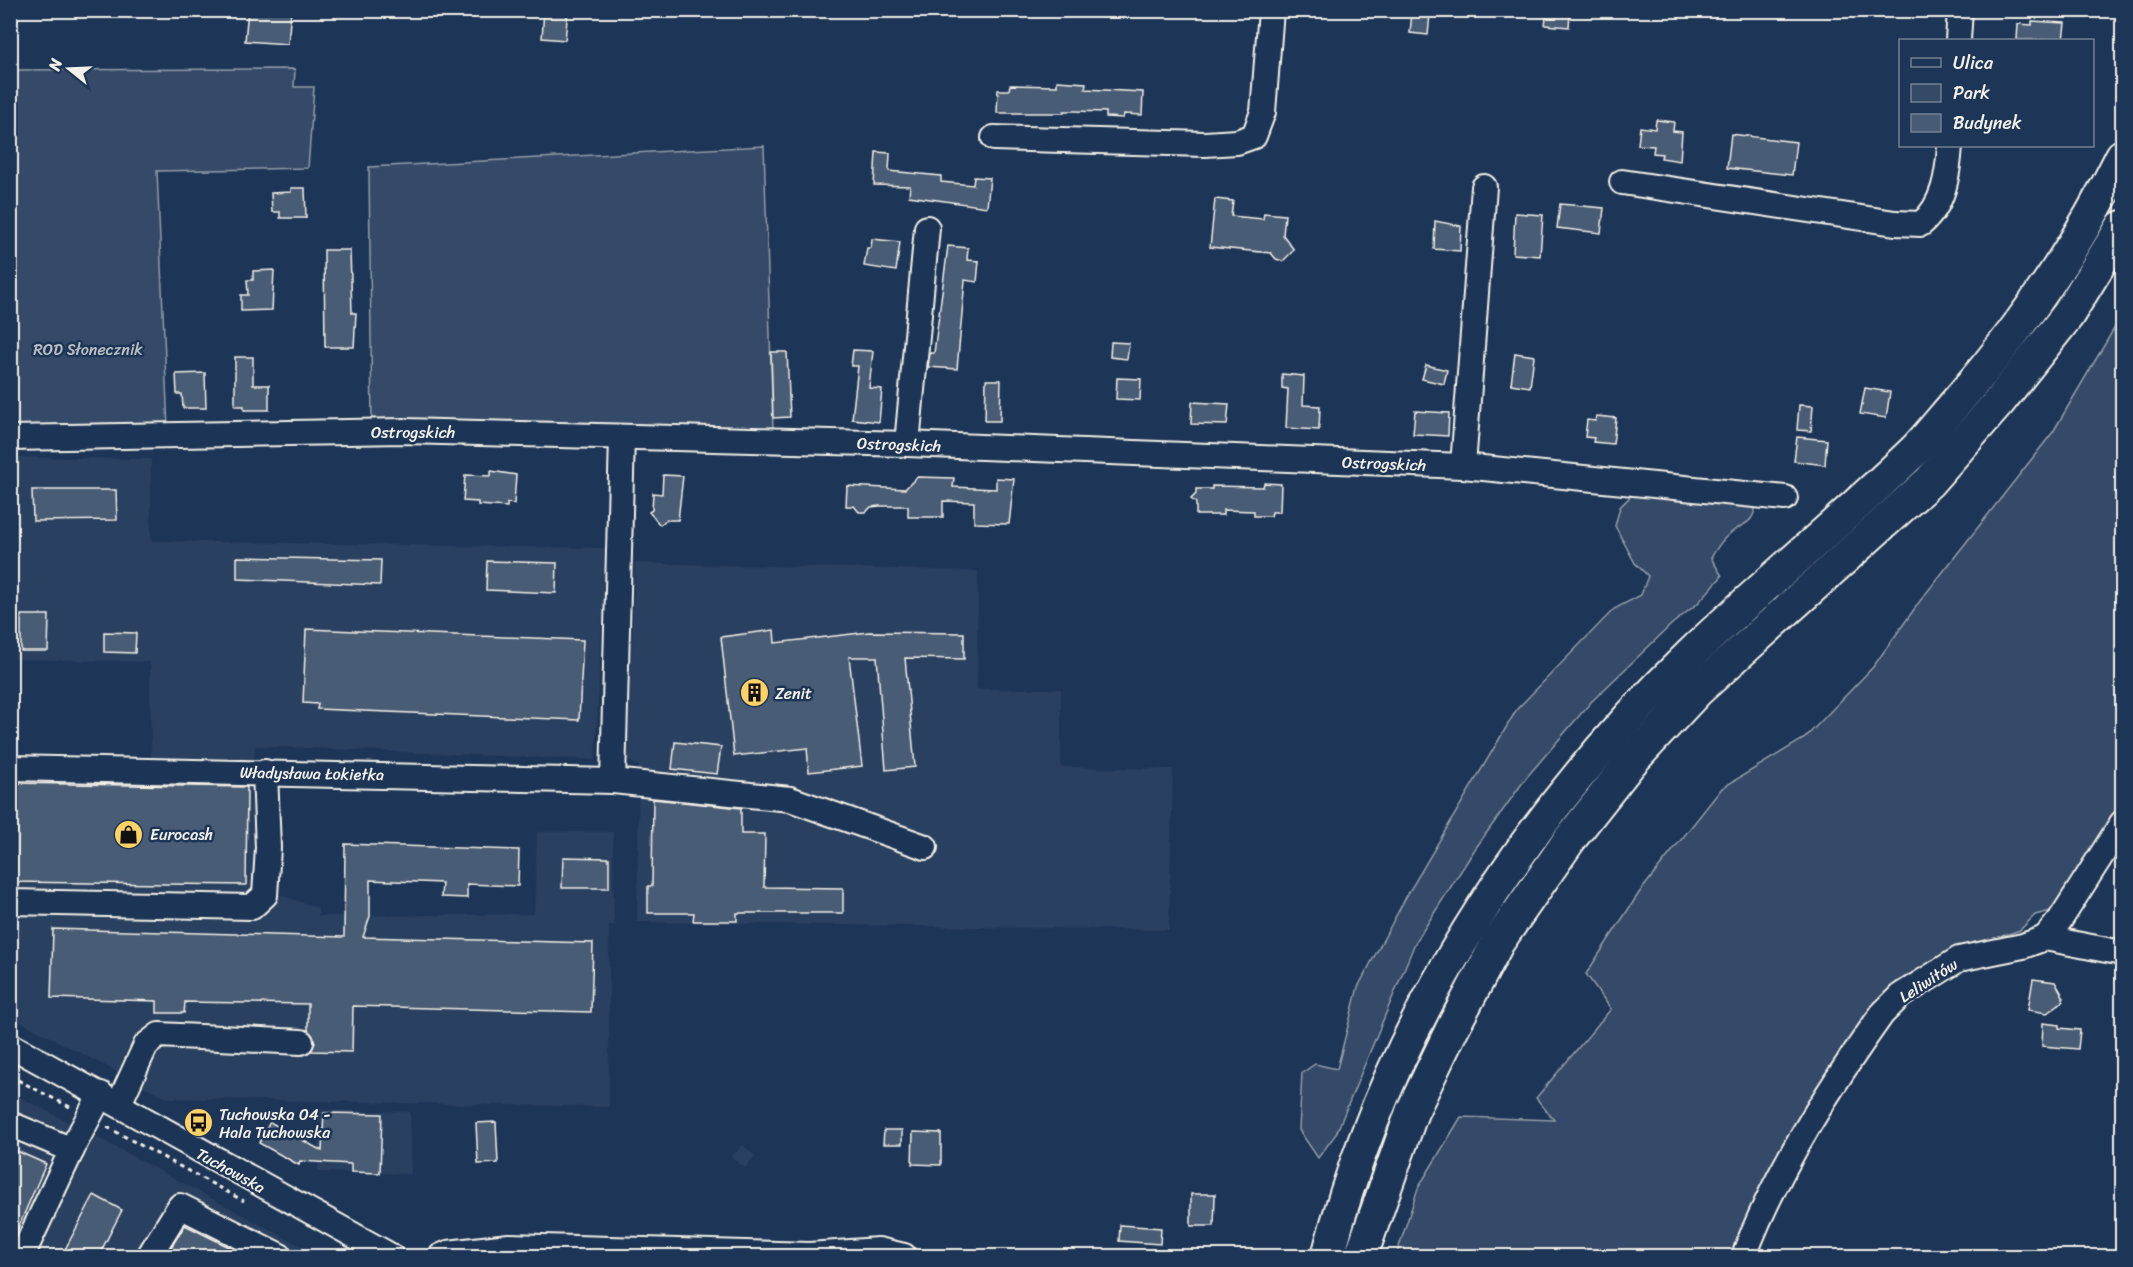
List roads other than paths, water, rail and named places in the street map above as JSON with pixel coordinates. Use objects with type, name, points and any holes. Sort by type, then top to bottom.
[{"type":"main road","points":[[1328,1257],[1355,1171],[1407,1046],[1439,981],[1516,856],[1553,807],[1611,738],[1675,671],[1918,446],[1988,366],[2035,306],[2092,215],[2122,156]]},
{"type":"main road","points":[[1361,1257],[1412,1112],[1453,1027],[1498,942],[1570,838],[1630,763],[1697,691],[1929,482],[2000,402],[2068,315],[2122,227]]},
{"type":"street","points":[[994,138],[1204,144],[1237,142],[1254,136],[1263,112],[1271,10]]},
{"type":"street","points":[[1958,39],[1960,10]]},
{"type":"street","points":[[1622,182],[1895,223],[1921,224],[1933,214],[1940,200],[1948,168],[1950,147]]},
{"type":"street","points":[[1463,466],[1484,187]]},
{"type":"street","points":[[907,444],[927,228]]},
{"type":"street","name":"Ostrogskich","points":[[10,438],[404,431],[907,444],[1463,466],[1785,498]]},
{"type":"street","points":[[613,780],[622,437]]},
{"type":"street","name":"Władysława Łokietka","points":[[10,768],[613,780],[790,799],[925,847]]},
{"type":"street","points":[[10,902],[252,907],[265,895],[268,848],[265,772]]},
{"type":"street","points":[[2122,823],[2060,920],[2045,938],[2122,952]]},
{"type":"street","name":"Leliwitów","points":[[1744,1257],[1764,1208],[1787,1165],[1882,1014],[1900,996],[1959,958],[2023,946],[2045,938]]},
{"type":"street","points":[[22,1257],[88,1117],[110,1099],[146,1045],[159,1035],[301,1042]]},
{"type":"street","name":"Tuchowska","points":[[10,1046],[110,1099],[187,1146],[390,1256]]},
{"type":"street","points":[[10,1124],[72,1150]]},
{"type":"street","points":[[149,1257],[180,1206],[280,1257]]},
{"type":"street","points":[[441,1257],[447,1253],[509,1246],[809,1255],[878,1250],[904,1257]]},
{"type":"place","name":"Zenit","points":[[754,693]]},
{"type":"place","name":"Eurocash","points":[[129,834]]},
{"type":"place","name":"Tuchowska 04 - Hala Tuchowska","points":[[198,1123]]},
{"type":"park label","name":"ROD Słonecznik","points":[[88,349]]}]
